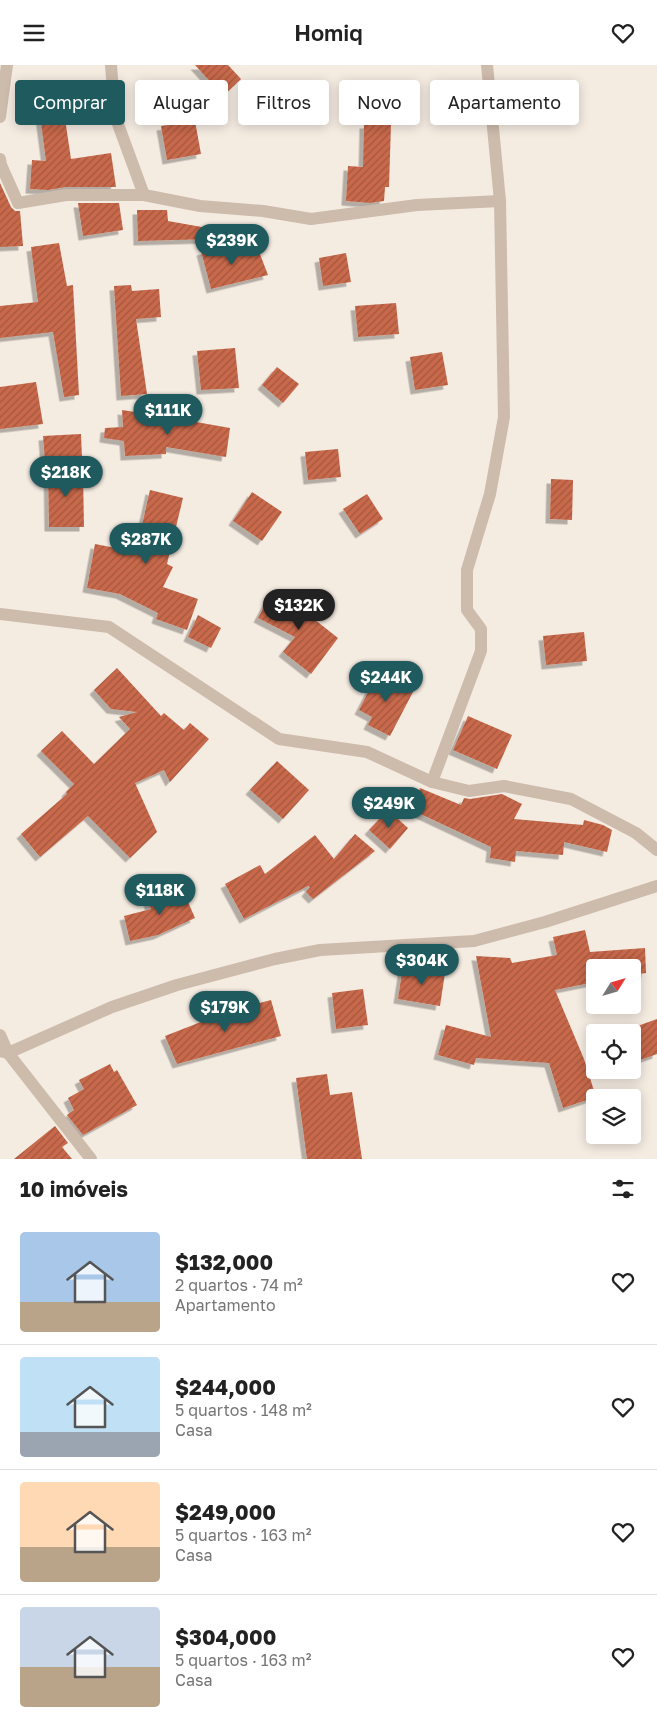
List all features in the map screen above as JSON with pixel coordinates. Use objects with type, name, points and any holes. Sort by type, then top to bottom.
[{"type":"street","points":[[0,117],[7,65]]},
{"type":"street","points":[[111,65],[115,116],[144,195]]},
{"type":"street","points":[[432,782],[481,651],[481,629],[467,610],[467,570],[490,494],[504,417],[500,201],[487,65]]},
{"type":"street","points":[[0,159],[18,203],[66,195],[144,195],[200,206],[263,211],[311,219],[417,205],[500,201]]},
{"type":"street","points":[[0,614],[109,627],[279,739],[367,752],[432,782],[469,791],[504,786],[571,799],[636,833],[657,850]]},
{"type":"street","points":[[4,1052],[112,1007],[177,985],[275,959],[320,950],[474,941],[545,922],[657,886]]},
{"type":"street","points":[[0,1035],[4,1052],[91,1159]]},
{"type":"building","points":[[195,65],[228,65],[241,79],[228,91],[228,80],[209,80]]},
{"type":"building","points":[[41,125],[66,125],[71,159],[111,153],[116,187],[30,189],[32,160],[46,161]]},
{"type":"building","points":[[196,125],[201,154],[167,160],[161,126]]},
{"type":"building","points":[[364,125],[391,125],[389,187],[385,187],[384,201],[370,203],[346,201],[348,166],[363,167]]},
{"type":"building","points":[[0,183],[11,207],[15,211],[20,211],[23,246],[0,247]]},
{"type":"building","points":[[78,203],[119,203],[123,230],[83,236]]},
{"type":"building","points":[[137,210],[167,210],[168,221],[213,229],[212,239],[138,241]]},
{"type":"building","points":[[59,243],[67,286],[73,285],[79,395],[64,397],[53,332],[0,338],[0,306],[38,302],[31,247]]},
{"type":"building","points":[[229,244],[232,258],[258,249],[268,275],[211,289],[201,251]]},
{"type":"building","points":[[346,253],[351,282],[323,286],[319,258]]},
{"type":"building","points":[[131,285],[132,291],[159,289],[161,317],[136,319],[147,394],[121,396],[114,286]]},
{"type":"building","points":[[396,303],[399,334],[358,337],[355,306]]},
{"type":"building","points":[[235,348],[239,388],[201,390],[197,351]]},
{"type":"building","points":[[442,352],[448,385],[415,390],[410,357]]},
{"type":"building","points":[[277,367],[299,384],[283,403],[262,385]]},
{"type":"building","points":[[36,382],[43,424],[0,429],[0,387]]},
{"type":"building","points":[[122,410],[155,415],[155,425],[196,422],[230,428],[226,457],[166,447],[166,454],[125,456],[124,441],[104,438],[105,428],[123,427]]},
{"type":"building","points":[[81,434],[82,458],[45,461],[43,436]]},
{"type":"building","points":[[338,449],[341,477],[308,480],[305,452]]},
{"type":"building","points":[[48,465],[83,474],[84,527],[49,527]]},
{"type":"building","points":[[551,479],[573,480],[572,520],[550,519]]},
{"type":"building","points":[[150,490],[183,498],[167,564],[173,567],[163,587],[198,599],[187,630],[156,619],[158,613],[120,594],[87,588],[95,544],[136,552]]},
{"type":"building","points":[[252,492],[282,512],[262,541],[233,521]]},
{"type":"building","points":[[367,494],[383,519],[360,534],[343,509]]},
{"type":"building","points":[[273,590],[301,605],[300,608],[338,638],[311,674],[283,652],[295,637],[258,618]]},
{"type":"building","points":[[198,615],[221,628],[211,648],[188,637]]},
{"type":"building","points":[[584,632],[587,661],[546,665],[543,636]]},
{"type":"building","points":[[117,668],[161,716],[164,713],[184,730],[190,723],[209,739],[170,782],[164,770],[135,783],[157,832],[130,858],[88,816],[40,857],[21,834],[67,794],[66,792],[74,784],[41,751],[62,731],[94,764],[130,729],[119,717],[137,712],[111,709],[94,690]]},
{"type":"building","points":[[379,671],[414,690],[390,736],[368,725],[372,717],[359,710]]},
{"type":"building","points":[[468,716],[512,735],[497,769],[453,750]]},
{"type":"building","points":[[277,761],[309,790],[283,819],[250,790]]},
{"type":"building","points":[[420,788],[461,805],[464,798],[470,799],[502,794],[522,804],[514,819],[583,825],[584,820],[603,825],[612,830],[607,852],[564,842],[563,855],[516,851],[515,862],[490,858],[491,847],[412,810]]},
{"type":"building","points":[[388,810],[408,828],[390,849],[369,830]]},
{"type":"building","points":[[355,834],[375,851],[313,899],[306,892],[310,887],[308,886],[244,919],[225,884],[260,865],[265,874],[315,835],[334,859]]},
{"type":"building","points":[[182,888],[195,918],[158,935],[130,941],[124,916],[151,909],[148,902]]},
{"type":"building","points":[[585,930],[590,952],[645,948],[646,973],[641,974],[641,959],[586,959],[586,984],[555,990],[584,1059],[586,1079],[590,1079],[593,1089],[586,1089],[586,1100],[563,1108],[549,1063],[476,1058],[474,1065],[438,1055],[446,1025],[491,1037],[476,956],[510,958],[512,963],[557,955],[553,937]]},
{"type":"building","points":[[403,966],[445,973],[440,1006],[398,999]]},
{"type":"building","points":[[363,989],[368,1025],[336,1029],[332,993]]},
{"type":"building","points":[[271,1000],[281,1036],[177,1064],[165,1036],[229,1011]]},
{"type":"building","points":[[657,1019],[657,1054],[641,1060],[641,1025]]},
{"type":"building","points":[[110,1064],[114,1072],[117,1070],[137,1105],[83,1135],[67,1115],[74,1110],[68,1098],[84,1089],[79,1080]]},
{"type":"building","points":[[327,1074],[330,1095],[352,1092],[362,1159],[307,1159],[296,1078]]},
{"type":"building","points":[[55,1126],[68,1143],[62,1147],[72,1159],[14,1159]]}]
